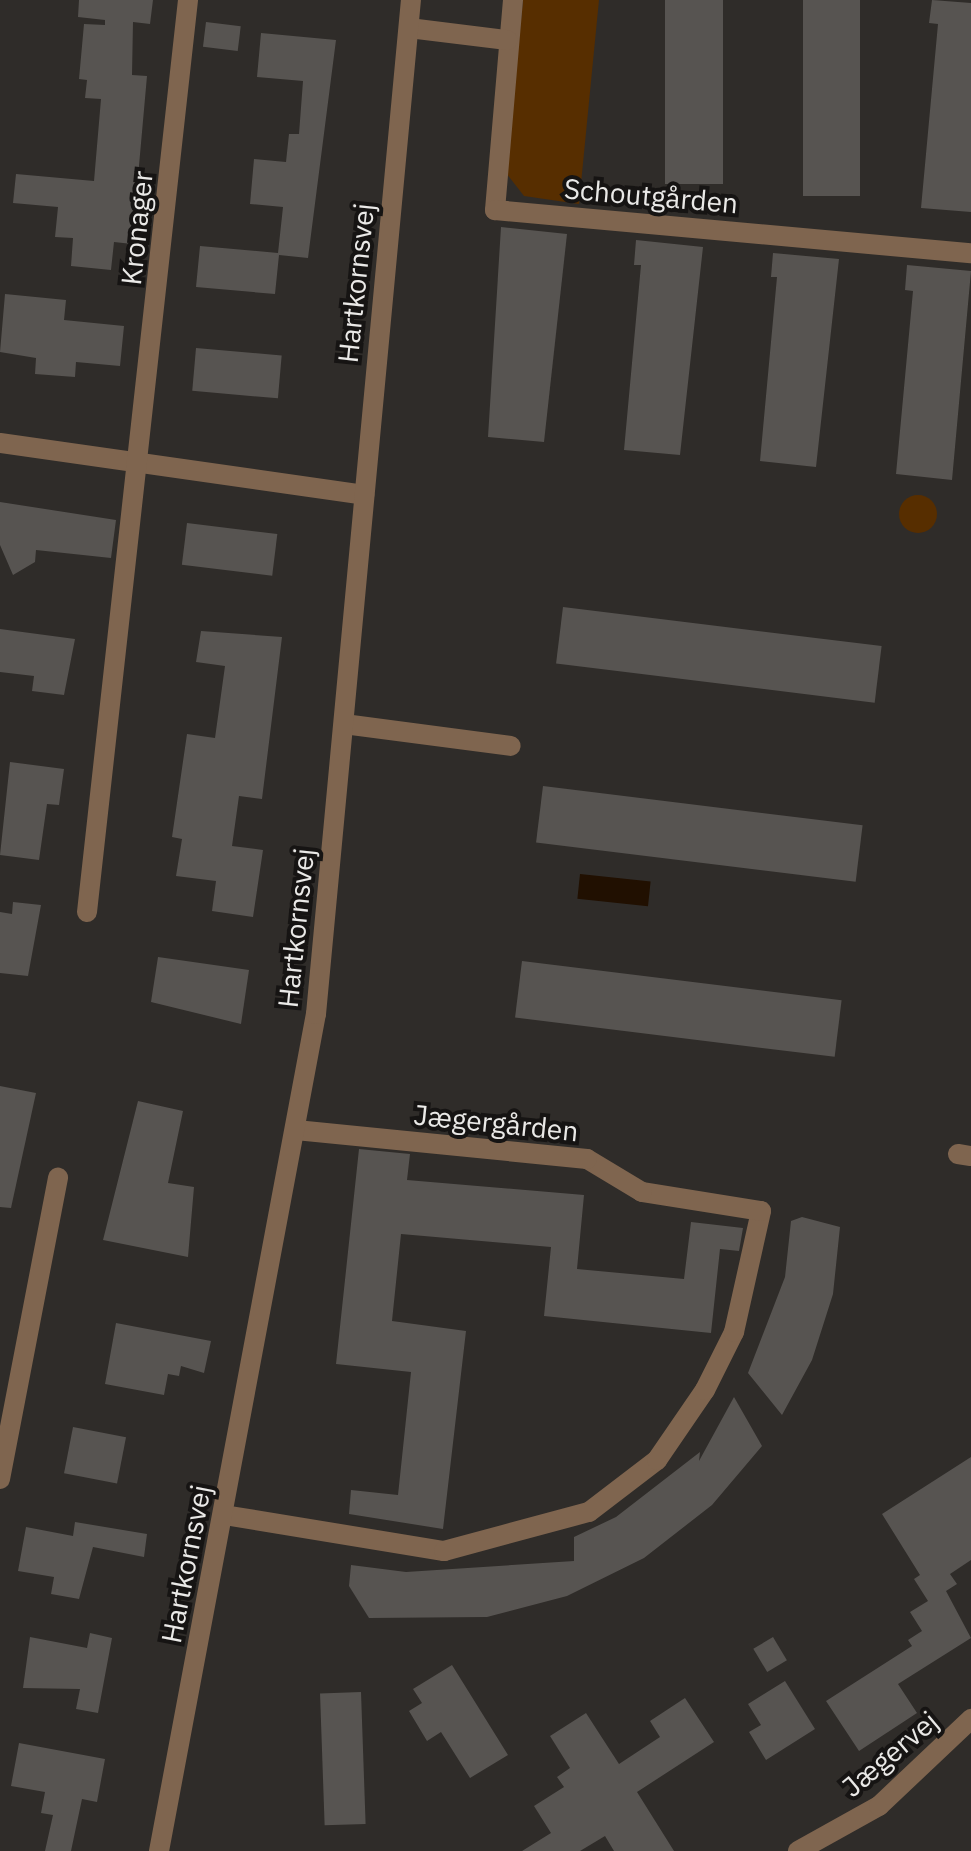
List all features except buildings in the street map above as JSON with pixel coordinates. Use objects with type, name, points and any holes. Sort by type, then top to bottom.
[{"type":"street","name":"Kronager","points":[[87,912],[142,461],[188,0]]},
{"type":"street","name":"Hartkornsvej","points":[[159,1851],[298,1130],[344,724],[411,0]]},
{"type":"street","name":"Schoutgården","points":[[513,0],[507,40],[495,210],[971,253]]},
{"type":"street","points":[[409,28],[507,40]]},
{"type":"street","points":[[0,443],[364,495]]},
{"type":"street","points":[[344,724],[511,746]]},
{"type":"street","name":"Jægergården","points":[[224,1515],[444,1551],[589,1512],[657,1460],[705,1390],[734,1332],[761,1211],[642,1192],[587,1159],[298,1130]]},
{"type":"street","points":[[0,1479],[58,1178]]},
{"type":"street","name":"Jægervej","points":[[798,1851],[879,1806],[971,1719]]},
{"type":"shaded area","points":[[523,0],[599,0],[579,204],[524,196],[506,173]]},
{"type":"shaded area","points":[[918,495],[931,501],[937,514],[931,527],[918,533],[905,527],[899,514],[905,501]]},
{"type":"shaded area","points":[[580,874],[651,881],[648,906],[577,899]]}]
